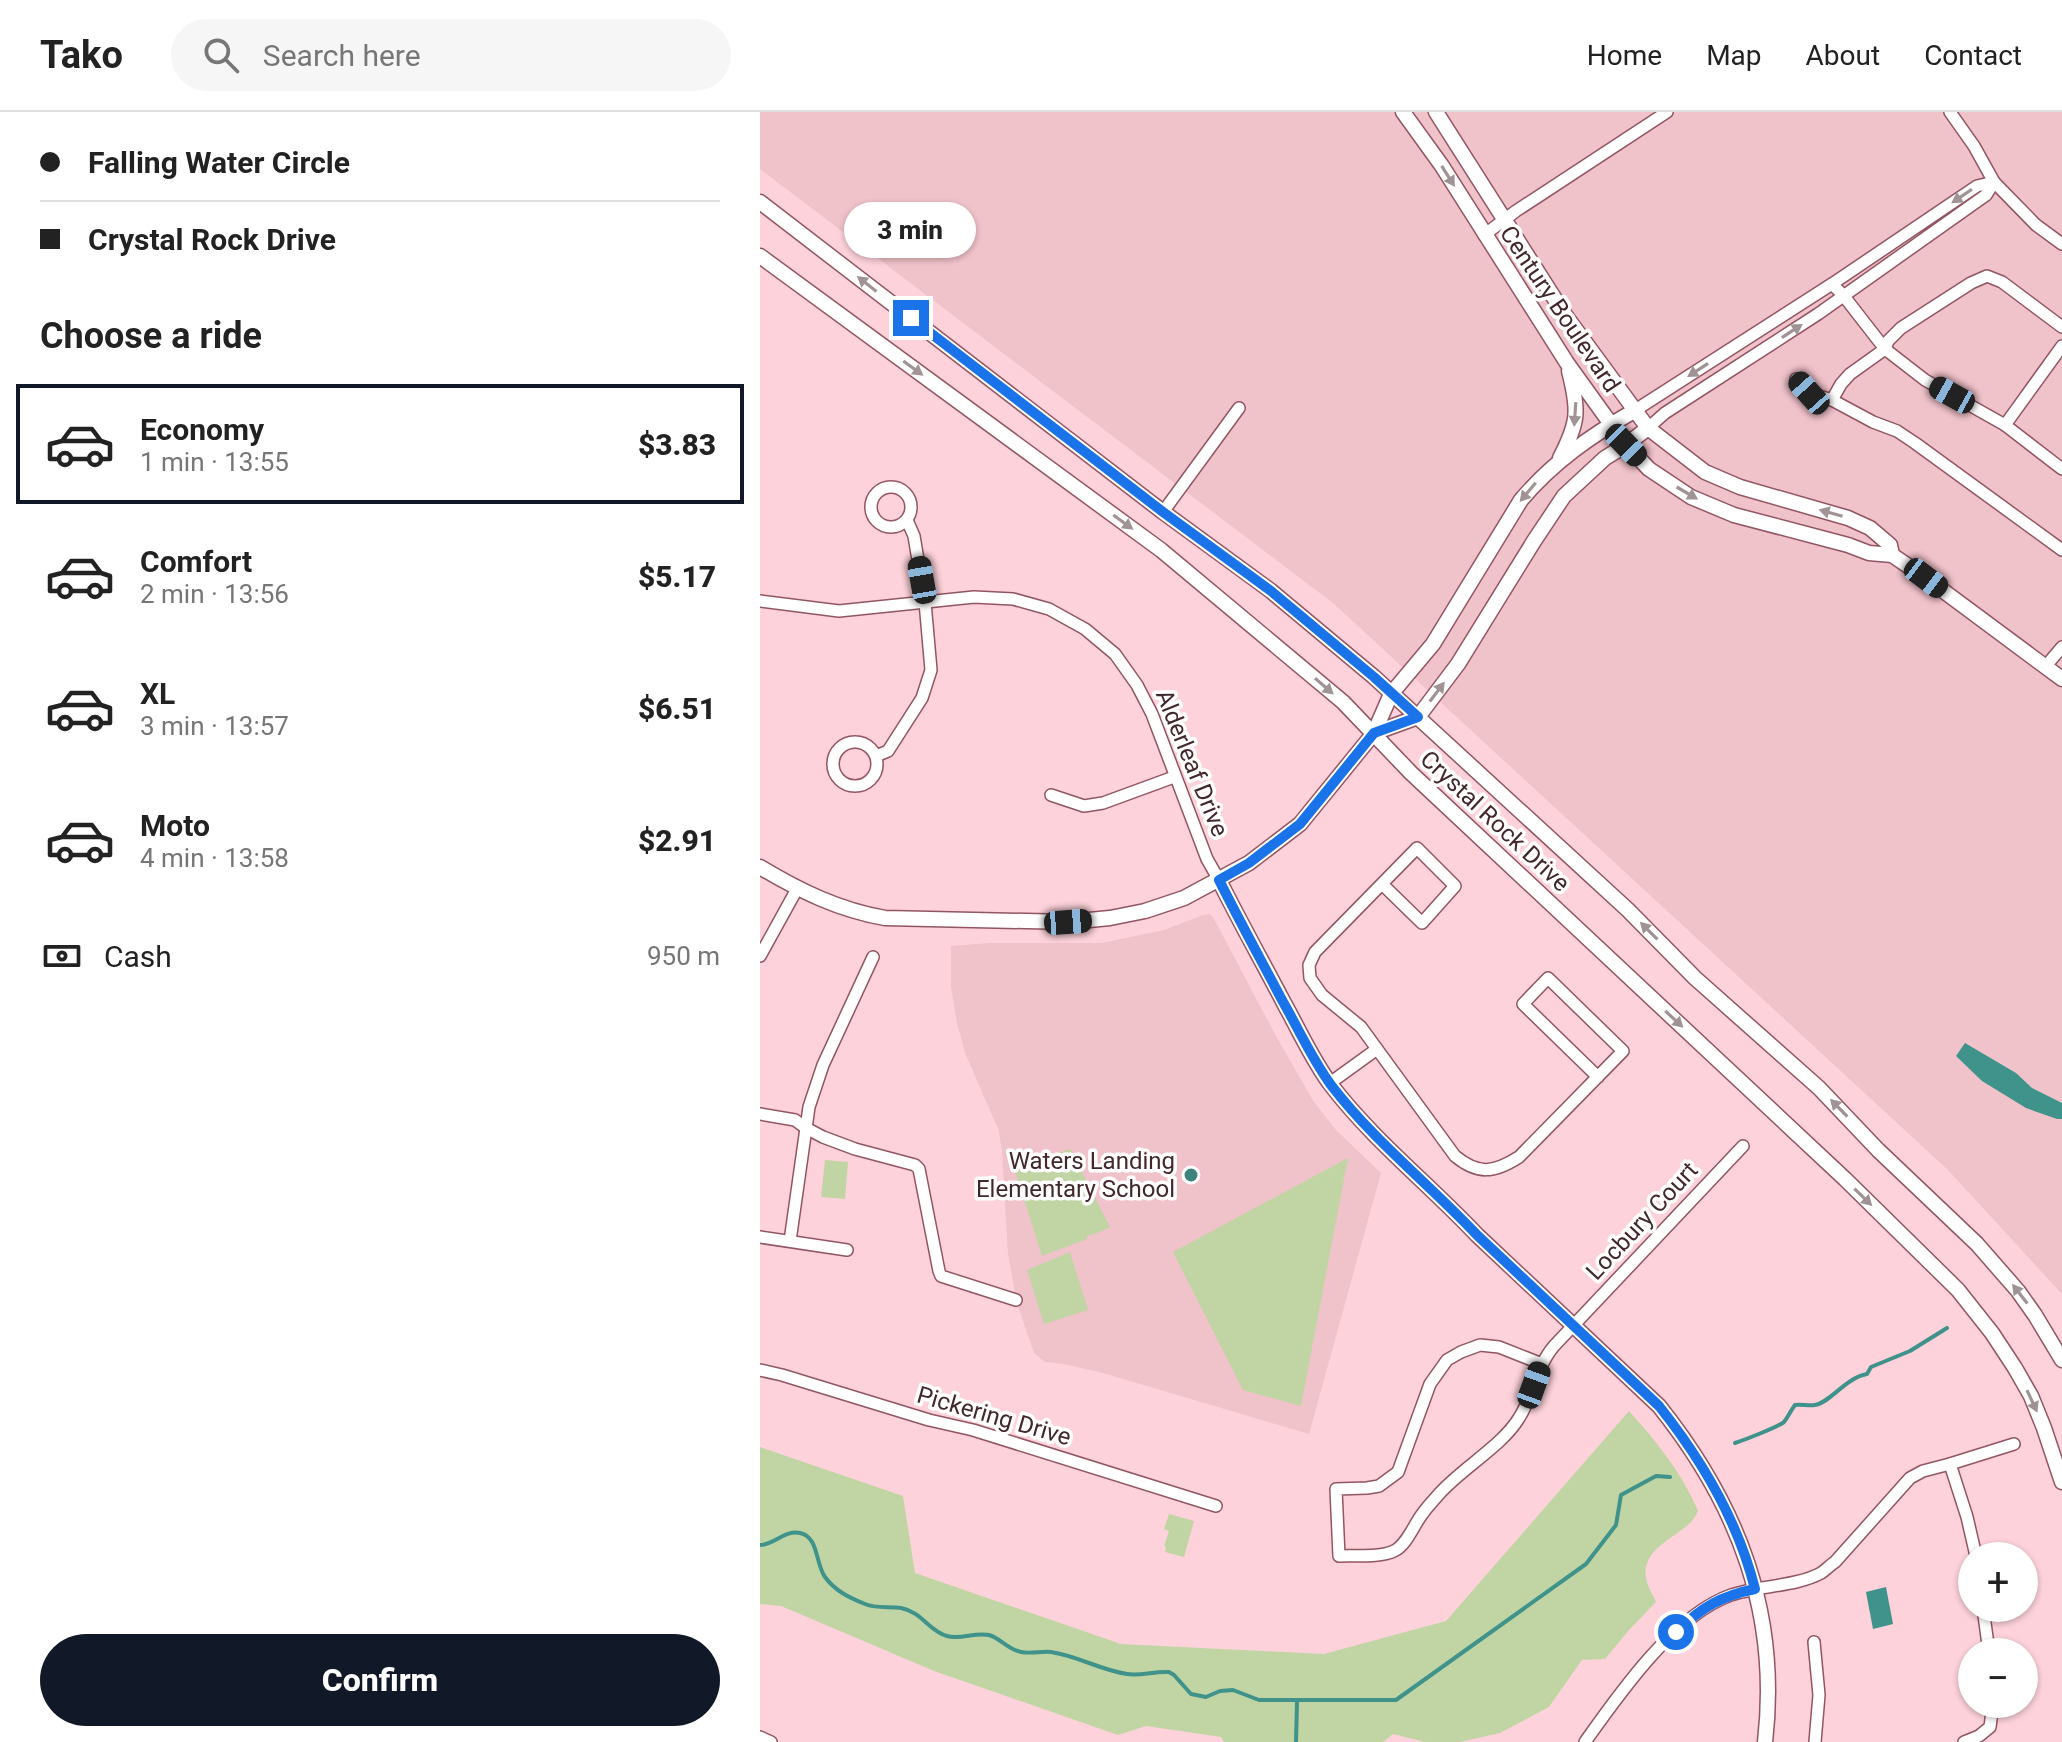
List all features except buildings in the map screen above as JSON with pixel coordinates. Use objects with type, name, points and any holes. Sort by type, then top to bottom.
[{"type":"street","name":"Century Boulevard","points":[[1403,112],[1442,166],[1567,363],[1610,425],[1649,469],[1691,497],[1734,515],[1869,553],[1892,555],[2062,679]]},
{"type":"street","name":"Century Boulevard","points":[[1436,112],[1565,315],[1648,428],[1705,472],[1740,487],[1848,518],[1870,528],[1890,545],[1892,555]]},
{"type":"street","points":[[1484,235],[1667,112]]},
{"type":"street","points":[[1950,112],[1994,182],[2036,225],[2062,244]]},
{"type":"street","points":[[760,867],[797,889],[861,914],[885,918],[1068,922],[1110,918],[1184,898],[1219,880],[1249,863],[1300,824],[1374,733],[1391,694],[1433,644],[1521,500],[1539,479],[1610,425],[1832,284],[1977,186],[1994,182]]},
{"type":"street","points":[[1374,733],[1418,717],[1458,664],[1564,496],[1605,458],[1665,413],[1986,195],[1994,182]]},
{"type":"street","name":"Crystal Rock Drive","points":[[760,202],[1163,512],[1271,591],[1374,677],[1628,910],[1695,978],[1819,1088],[1878,1150],[1977,1244],[2027,1303],[2062,1360]]},
{"type":"street","name":"Crystal Rock Drive","points":[[760,256],[1161,550],[1343,702],[1411,773],[1834,1168],[1958,1290],[1992,1333],[2031,1396],[2062,1482]]},
{"type":"street","points":[[1832,400],[1850,374],[1885,349],[1888,341],[1901,328],[1987,276],[2002,282],[2062,327]]},
{"type":"street","points":[[1832,284],[1885,349],[1925,380],[2005,425],[2062,469]]},
{"type":"street","points":[[2005,425],[2062,346]]},
{"type":"street","points":[[1558,462],[1577,418],[1576,396],[1567,363]]},
{"type":"street","points":[[1796,379],[1809,393],[1832,400],[1897,431],[2062,550]]},
{"type":"street","points":[[1163,512],[1239,408]]},
{"type":"street","points":[[876,756],[888,751],[922,698],[931,670],[925,602],[914,536],[907,520]]},
{"type":"street","name":"Alderleaf Drive","points":[[760,601],[839,611],[974,597],[1013,599],[1049,609],[1085,629],[1115,654],[1137,685],[1152,714],[1207,859],[1219,880]]},
{"type":"street","points":[[2045,667],[2062,647]]},
{"type":"street","points":[[852,741],[867,745],[876,756],[873,777],[861,785],[847,785],[833,769],[834,754],[845,743],[852,741]]},
{"type":"street","points":[[1051,795],[1084,806],[1103,803],[1174,777]]},
{"type":"street","points":[[1382,884],[1422,923],[1455,886],[1417,848],[1315,952],[1309,965],[1310,978],[1322,995],[1361,1027],[1455,1156],[1466,1165],[1478,1169],[1491,1170],[1505,1166],[1519,1157],[1598,1077],[1623,1051],[1548,978],[1523,1004],[1598,1077]]},
{"type":"street","points":[[1219,880],[1310,1051],[1330,1083],[1357,1116],[1415,1176],[1659,1406],[1681,1433],[1733,1523],[1750,1566],[1765,1636],[1769,1708],[1765,1742]]},
{"type":"street","points":[[760,956],[797,889]]},
{"type":"street","points":[[790,1241],[809,1107],[823,1065],[873,957]]},
{"type":"street","points":[[1330,1083],[1377,1049]]},
{"type":"street","points":[[760,1114],[795,1120],[806,1128],[855,1149],[915,1165],[919,1169],[941,1276],[1016,1300]]},
{"type":"street","name":"Locbury Court","points":[[1542,1364],[1499,1347],[1480,1345],[1447,1360],[1430,1384],[1398,1472],[1379,1486],[1336,1489],[1339,1556],[1387,1554],[1398,1550],[1442,1491],[1518,1421],[1547,1354],[1743,1146]]},
{"type":"street","points":[[760,1237],[847,1250]]},
{"type":"street","name":"Pickering Drive","points":[[760,1370],[973,1430],[1216,1506]]},
{"type":"street","points":[[1585,1742],[1632,1680],[1695,1614],[1728,1596],[1821,1573],[1835,1562],[1910,1478],[1923,1471],[2014,1444]]},
{"type":"street","points":[[1950,1464],[1973,1542]]},
{"type":"street","points":[[1814,1642],[1819,1695],[1815,1742]]},
{"type":"street","points":[[1964,1742],[1990,1727],[1991,1718]]},
{"type":"street","points":[[760,1737],[771,1742]]},
{"type":"shaded area","points":[[760,112],[2062,112],[2062,1294],[1947,1169],[1333,603],[760,169]]},
{"type":"shaded area","name":"Waters Landing Elementary School","points":[[1210,914],[1314,1102],[1335,1129],[1381,1173],[1309,1434],[1103,1373],[1045,1362],[1034,1353],[1017,1303],[1008,1254],[999,1131],[965,1053],[957,1023],[951,986],[951,946],[1102,943],[1164,930]]},
{"type":"green space","points":[[1070,1149],[1110,1227],[1042,1256],[1014,1168]]},
{"type":"green space","points":[[1348,1158],[1301,1406],[1243,1390],[1173,1252]]},
{"type":"green space","points":[[825,1160],[848,1162],[845,1199],[821,1197]]},
{"type":"green space","points":[[1070,1252],[1088,1310],[1044,1324],[1027,1270]]},
{"type":"green space","points":[[1629,1411],[1668,1458],[1698,1511],[1691,1522],[1658,1548],[1647,1563],[1648,1585],[1656,1602],[1605,1659],[1582,1660],[1549,1707],[1500,1733],[1460,1742],[1425,1742],[1393,1734],[1383,1742],[1224,1742],[1221,1737],[1146,1726],[1118,1735],[934,1671],[781,1606],[760,1604],[760,1447],[903,1496],[915,1573],[1121,1644],[1324,1654],[1446,1621]]},
{"type":"green space","points":[[1169,1514],[1194,1521],[1184,1557],[1165,1552],[1169,1531],[1164,1529]]},
{"type":"water","points":[[1965,1043],[2016,1073],[2032,1088],[2062,1103],[2062,1119],[2026,1108],[1982,1081],[1956,1056]]},
{"type":"water","points":[[1886,1587],[1893,1624],[1873,1629],[1866,1592]]},
{"type":"waterway","points":[[1735,1443],[1781,1424],[1795,1405],[1821,1403],[1852,1380],[1867,1374],[1871,1367],[1910,1351],[1947,1328]]},
{"type":"waterway","points":[[760,1545],[789,1534],[806,1535],[814,1545],[825,1577],[838,1590],[870,1606],[908,1610],[947,1636],[989,1635],[1017,1651],[1061,1654],[1127,1674],[1169,1672],[1191,1694],[1206,1697],[1233,1690],[1259,1700],[1396,1700],[1586,1564],[1616,1525],[1621,1495],[1656,1476],[1670,1477]]},
{"type":"waterway","points":[[1296,1742],[1297,1701]]},
{"type":"place","name":"Waters Landing Elementary School","points":[[1191,1175]]},
{"type":"route","points":[[911,318],[1271,591],[1418,717],[1374,733],[1300,824],[1249,863],[1219,880],[1310,1051],[1330,1083],[1357,1116],[1425,1186],[1659,1406],[1699,1461],[1733,1523],[1750,1566],[1755,1589],[1711,1603],[1676,1632]]}]
